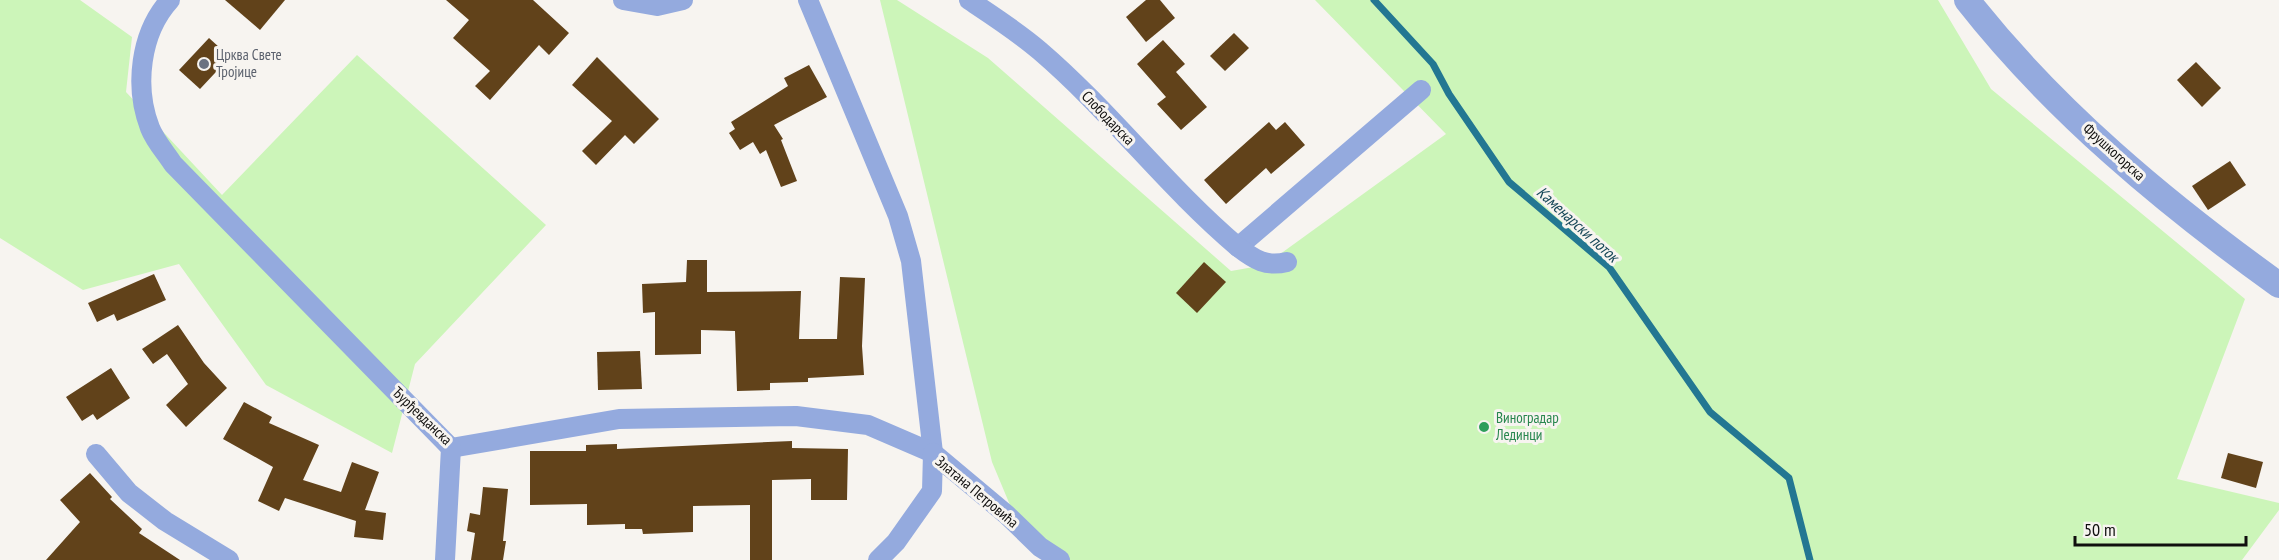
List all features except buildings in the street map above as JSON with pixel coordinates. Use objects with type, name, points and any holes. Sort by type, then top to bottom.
[{"type":"street","name":"Ђурђевданска","points":[[170,0],[162,9],[144,47],[141,89],[150,129],[173,164],[451,448],[619,419],[796,416],[868,424],[933,453]]},
{"type":"street","points":[[622,0],[657,6],[683,0]]},
{"type":"street","points":[[808,0],[898,216],[911,261],[933,453]]},
{"type":"street","name":"Слободарска","points":[[969,0],[1046,57],[1208,222],[1238,247],[1251,257],[1274,266],[1287,262]]},
{"type":"street","name":"Фрушкогорска","points":[[1967,0],[2035,79],[2087,128],[2166,200],[2279,285]]},
{"type":"street","points":[[1238,247],[1421,90]]},
{"type":"street","points":[[445,560],[451,448]]},
{"type":"street","name":"Златана Петровића","points":[[878,560],[896,542],[932,491],[933,453]]},
{"type":"street","name":"Златана Петровића","points":[[933,453],[1007,515],[1040,547],[1060,560]]},
{"type":"street","points":[[96,454],[129,493],[165,520],[229,560]]},
{"type":"green space","points":[[0,0],[80,0],[132,37],[126,92],[222,195],[357,55],[546,225],[415,364],[392,453],[266,385],[179,264],[83,290],[0,238]]},
{"type":"green space","points":[[880,0],[897,0],[988,58],[1231,271],[1265,265],[1446,134],[1315,0],[1938,0],[1991,89],[2245,299],[2177,479],[2279,503],[2279,510],[2242,560],[1070,560],[1025,541],[992,462]]},
{"type":"waterway","name":"Каменарски поток","points":[[1374,0],[1433,64],[1449,94],[1509,182],[1609,267],[1710,412],[1789,478],[1810,560]]},
{"type":"place","name":"Црква Свете Тројице","points":[[204,64]]},
{"type":"place","name":"Виноградар Лединци","points":[[1484,427]]}]
